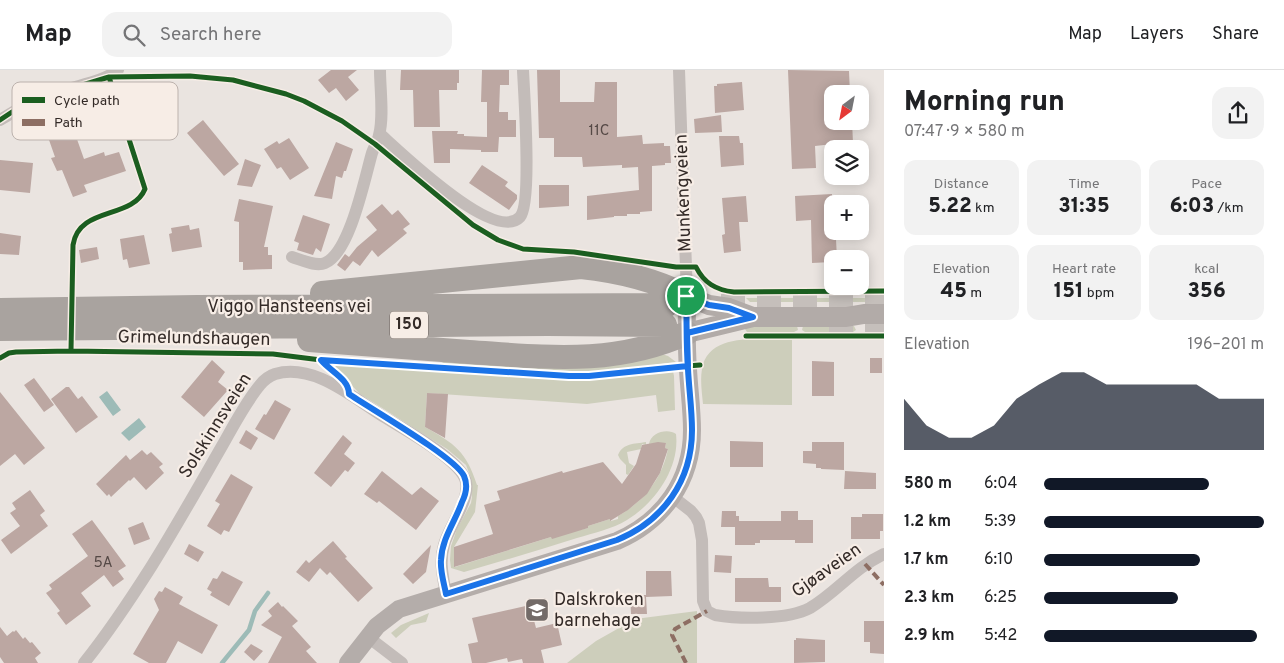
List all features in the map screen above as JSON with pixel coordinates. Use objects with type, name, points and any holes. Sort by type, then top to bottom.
[{"type":"highway","points":[[153,327],[382,346],[570,358],[612,356],[660,345],[678,315],[660,284],[617,271],[581,267],[196,307]]},
{"type":"highway","name":"Viggo Hansteens vei","points":[[0,310],[196,307],[678,315]]},
{"type":"highway","name":"Viggo Hansteens vei","points":[[0,329],[548,324],[678,315]]},
{"type":"main road","name":"Viggo Hansteens vei","points":[[678,315],[709,305],[729,308],[753,317]]},
{"type":"main road","name":"Viggo Hansteens vei","points":[[678,315],[846,317],[864,314],[884,314]]},
{"type":"street","points":[[91,82],[109,77],[118,70]]},
{"type":"street","points":[[292,257],[322,264],[331,260],[345,238],[356,211],[372,153],[380,134],[380,70]]},
{"type":"street","points":[[380,134],[420,169],[468,206],[492,220],[514,221],[522,215],[525,203],[526,145],[523,70]]},
{"type":"street","name":"Munkengveien","points":[[678,315],[679,70]]},
{"type":"street","points":[[0,120],[12,112]]},
{"type":"street","points":[[348,663],[384,620],[399,609],[602,546],[630,535],[656,516],[673,497],[684,474],[691,440],[678,315]]},
{"type":"street","name":"Solskinnsveien","points":[[84,663],[107,634],[133,595],[248,402],[266,378],[282,372],[307,374],[328,382],[441,453],[459,468],[466,488],[461,505],[443,547],[441,560],[446,594]]},
{"type":"street","name":"Gjøaveien","points":[[673,497],[691,511],[699,524],[702,540],[703,601],[708,611],[715,615],[776,617],[799,613],[820,601],[858,569],[884,554]]},
{"type":"street","points":[[368,637],[402,663]]},
{"type":"green space","points":[[746,298],[884,298],[884,302],[750,302]]},
{"type":"green space","points":[[747,326],[797,326],[798,330],[794,332],[747,332],[745,329]]},
{"type":"green space","points":[[803,326],[854,326],[856,330],[853,332],[805,332],[802,330]]},
{"type":"green space","points":[[792,339],[792,405],[703,404],[702,369],[706,357],[715,348],[738,340]]},
{"type":"green space","points":[[662,354],[676,362],[609,371],[582,372],[445,364],[438,360]]},
{"type":"green space","points":[[336,365],[575,379],[603,379],[673,371],[675,410],[658,412],[656,395],[587,404],[427,393],[425,427],[444,438],[464,456],[478,485],[475,512],[454,547],[455,567],[551,537],[588,528],[588,526],[610,519],[611,521],[618,519],[618,516],[644,496],[661,470],[668,449],[665,448],[666,443],[649,444],[650,440],[660,432],[669,431],[676,434],[674,459],[670,472],[656,494],[627,520],[603,530],[464,572],[451,568],[450,560],[451,546],[457,529],[471,503],[471,478],[466,465],[447,449],[360,394],[335,368]]},
{"type":"green space","points":[[646,442],[646,445],[642,444],[641,449],[627,452],[629,463],[634,466],[628,475],[626,474],[626,465],[618,455],[620,451],[626,446]]},
{"type":"green space","points":[[697,611],[697,663],[567,663],[596,641],[635,619]]},
{"type":"green space","points":[[429,613],[426,622],[411,625],[396,638],[391,633],[401,625]]},
{"type":"water","points":[[107,391],[121,410],[113,416],[99,397]]},
{"type":"water","points":[[139,418],[146,427],[129,441],[121,433]]},
{"type":"building","points":[[331,70],[357,70],[348,77],[359,90],[346,101],[336,88],[329,93],[318,80]]},
{"type":"building","points":[[401,70],[459,70],[457,90],[439,90],[440,127],[414,127],[413,90],[400,90]]},
{"type":"building","points":[[482,70],[509,70],[509,85],[500,85],[499,112],[508,112],[508,120],[516,120],[516,137],[499,137],[498,152],[450,149],[450,163],[434,163],[432,131],[458,131],[457,134],[464,134],[464,136],[487,137],[487,102],[481,102]]},
{"type":"building","points":[[537,70],[560,70],[560,102],[594,102],[595,82],[617,82],[617,137],[642,135],[643,144],[664,143],[664,146],[670,146],[671,163],[652,166],[652,211],[640,212],[640,214],[627,214],[627,216],[587,220],[587,196],[639,190],[638,167],[622,168],[622,165],[583,167],[582,157],[554,157],[554,138],[539,138]]},
{"type":"building","points":[[788,70],[849,71],[850,85],[824,85],[824,130],[852,130],[853,140],[824,140],[824,145],[815,146],[816,168],[792,169]]},
{"type":"building","points":[[742,82],[744,110],[715,113],[714,86],[717,86],[717,84]]},
{"type":"building","points":[[721,115],[722,132],[695,133],[694,119]]},
{"type":"building","points":[[203,120],[239,164],[224,176],[187,133]]},
{"type":"building","points":[[719,136],[739,136],[740,143],[743,143],[744,165],[721,167]]},
{"type":"building","points":[[289,138],[309,168],[290,180],[281,167],[277,169],[264,149],[277,141],[279,144]]},
{"type":"building","points":[[49,140],[77,140],[84,159],[104,152],[105,156],[119,152],[126,171],[84,185],[87,192],[73,197],[62,170],[57,171],[51,158],[55,157]]},
{"type":"building","points":[[336,142],[353,149],[346,171],[344,171],[342,178],[336,176],[332,199],[314,196]]},
{"type":"building","points":[[245,159],[261,165],[252,187],[237,185]]},
{"type":"building","points":[[0,160],[33,163],[30,193],[0,190]]},
{"type":"building","points":[[482,165],[508,182],[505,186],[517,195],[517,199],[509,210],[469,183]]},
{"type":"building","points":[[539,185],[569,185],[569,206],[539,208]]},
{"type":"building","points":[[832,194],[824,195],[824,240],[836,240],[837,250],[824,250],[824,262],[812,263],[811,220],[796,221],[795,196]]},
{"type":"building","points":[[746,196],[748,222],[739,222],[741,251],[724,253],[722,235],[725,234],[722,198]]},
{"type":"building","points":[[239,199],[273,206],[264,247],[268,247],[268,255],[272,255],[272,269],[243,270],[243,262],[239,262],[239,222],[234,221]]},
{"type":"building","points":[[382,204],[392,215],[398,210],[410,224],[403,229],[407,233],[378,257],[372,250],[360,266],[353,261],[345,271],[337,265],[345,254],[349,257],[357,247],[377,230],[366,217]]},
{"type":"building","points":[[303,215],[330,224],[321,252],[316,248],[313,255],[297,250],[299,243],[294,241]]},
{"type":"building","points":[[189,225],[190,230],[199,228],[202,247],[172,252],[169,234],[172,233],[171,228]]},
{"type":"building","points":[[0,233],[21,236],[19,255],[0,254]]},
{"type":"building","points":[[144,235],[150,264],[129,268],[127,259],[123,260],[120,239]]},
{"type":"building","points":[[97,247],[99,259],[81,263],[79,250]]},
{"type":"building","points":[[870,358],[882,358],[882,373],[870,373]]},
{"type":"building","points":[[212,360],[225,372],[218,382],[228,390],[204,417],[181,397]]},
{"type":"building","points":[[812,361],[834,362],[834,396],[812,396]]},
{"type":"building","points":[[34,378],[54,405],[44,412],[24,385]]},
{"type":"building","points":[[66,387],[69,387],[78,399],[82,396],[98,417],[76,433],[51,399]]},
{"type":"building","points":[[0,392],[45,448],[24,465],[15,454],[0,466]]},
{"type":"building","points":[[427,393],[448,394],[445,438],[425,427]]},
{"type":"building","points":[[275,400],[291,409],[274,440],[255,429]]},
{"type":"building","points":[[246,430],[258,438],[251,450],[239,443]]},
{"type":"building","points":[[343,435],[352,443],[344,454],[355,463],[348,472],[345,470],[331,487],[314,473]]},
{"type":"building","points":[[730,441],[763,442],[763,467],[730,467]]},
{"type":"building","points":[[658,442],[666,443],[665,448],[668,449],[660,473],[647,494],[628,510],[610,521],[610,519],[588,526],[588,528],[552,539],[551,537],[454,567],[454,547],[493,534],[484,505],[500,500],[497,491],[562,471],[563,473],[603,462],[622,484],[636,464],[642,445]]},
{"type":"building","points":[[812,442],[844,442],[844,470],[821,469],[816,468],[816,464],[803,463],[803,451],[812,451]]},
{"type":"building","points":[[142,450],[147,455],[151,452],[163,464],[159,467],[164,473],[146,490],[134,477],[111,497],[109,494],[107,496],[96,484],[126,455],[130,460]]},
{"type":"building","points":[[382,471],[412,495],[421,487],[439,501],[416,530],[379,501],[377,503],[364,494]]},
{"type":"building","points":[[845,471],[876,473],[876,489],[844,489]]},
{"type":"building","points":[[231,474],[253,487],[229,532],[224,530],[221,535],[207,526],[220,504],[215,501]]},
{"type":"building","points":[[30,490],[45,511],[40,515],[48,526],[11,554],[1,540],[20,526],[10,513],[16,509],[12,503]]},
{"type":"building","points":[[722,511],[736,511],[739,521],[781,521],[781,511],[798,511],[798,520],[813,520],[813,543],[795,543],[795,540],[760,540],[760,543],[755,543],[755,545],[735,545],[735,527],[721,527]]},
{"type":"building","points":[[862,514],[883,514],[883,531],[880,531],[880,539],[851,539],[851,517],[862,517]]},
{"type":"building","points":[[92,520],[126,566],[118,571],[124,579],[113,587],[104,575],[81,593],[91,606],[66,625],[57,613],[60,611],[46,593],[52,589],[49,585],[88,556],[72,534]]},
{"type":"building","points":[[143,522],[150,539],[134,545],[128,528]]},
{"type":"building","points":[[333,541],[347,557],[345,558],[373,588],[358,602],[330,572],[327,575],[320,568],[309,582],[296,572],[306,560],[309,563]]},
{"type":"building","points":[[189,544],[204,552],[198,562],[184,554]]},
{"type":"building","points":[[431,545],[426,572],[413,584],[403,574]]},
{"type":"building","points":[[715,555],[732,556],[731,573],[714,572]]},
{"type":"building","points":[[222,571],[243,582],[229,606],[210,595],[212,592],[207,589],[213,578],[217,579]]},
{"type":"building","points":[[646,571],[671,571],[672,596],[646,597],[647,614],[631,614],[630,595],[646,595]]},
{"type":"building","points":[[735,578],[768,578],[769,587],[781,587],[781,602],[735,602]]},
{"type":"building","points":[[165,587],[183,597],[179,604],[218,625],[202,654],[178,641],[166,663],[149,663],[133,654],[159,610],[154,599],[159,591],[162,592]]},
{"type":"building","points":[[278,602],[298,621],[292,626],[311,647],[306,651],[317,663],[268,663],[282,637],[261,625],[272,616],[268,611]]},
{"type":"building","points":[[530,605],[536,628],[557,623],[562,645],[541,650],[544,663],[523,663],[522,659],[508,662],[507,658],[486,663],[472,663],[468,644],[478,642],[472,618]]},
{"type":"building","points":[[864,621],[884,621],[884,654],[870,653],[870,642],[864,642]]},
{"type":"building","points":[[0,627],[7,636],[16,630],[23,639],[25,637],[30,643],[32,642],[41,653],[35,658],[38,663],[4,663],[0,657]]},
{"type":"building","points":[[796,638],[825,640],[825,662],[794,663],[794,640]]},
{"type":"building","points":[[251,644],[263,651],[254,661],[244,652]]},
{"type":"waterway","points":[[222,663],[249,630],[255,611],[268,593]]},
{"type":"tunnel","points":[[721,306],[884,306]]},
{"type":"tunnel","points":[[829,325],[884,325]]},
{"type":"marked path","points":[[865,564],[884,585]]},
{"type":"marked path","points":[[686,663],[672,635],[675,629],[707,611]]},
{"type":"cycle path","points":[[92,82],[109,77],[190,76],[233,80],[286,94],[304,101],[342,121],[375,144],[473,225],[498,240],[523,249],[574,252],[676,267],[696,267],[699,273],[711,285],[722,290],[734,292],[884,291]]},
{"type":"cycle path","points":[[109,77],[111,82]]},
{"type":"cycle path","points":[[0,120],[12,112]]},
{"type":"cycle path","points":[[71,351],[73,245],[77,233],[85,224],[95,218],[129,205],[138,199],[145,189],[129,140]]},
{"type":"cycle path","points":[[746,336],[884,336]]},
{"type":"cycle path","name":"Grimelundshaugen","points":[[0,358],[9,353],[16,352],[71,351],[273,354],[321,360],[589,376],[700,365]]},
{"type":"place","name":"Dalskroken barnehage","points":[[537,610]]},
{"type":"route","points":[[686,296],[687,347],[688,366],[692,430],[689,458],[684,476],[673,497],[665,507],[644,526],[630,535],[602,546],[446,594],[441,560],[445,539],[464,497],[466,482],[463,475],[459,468],[441,453],[349,394],[348,386],[344,381],[321,360],[589,376],[688,366],[687,333],[731,324],[753,317],[729,308],[709,305],[686,296]]}]
